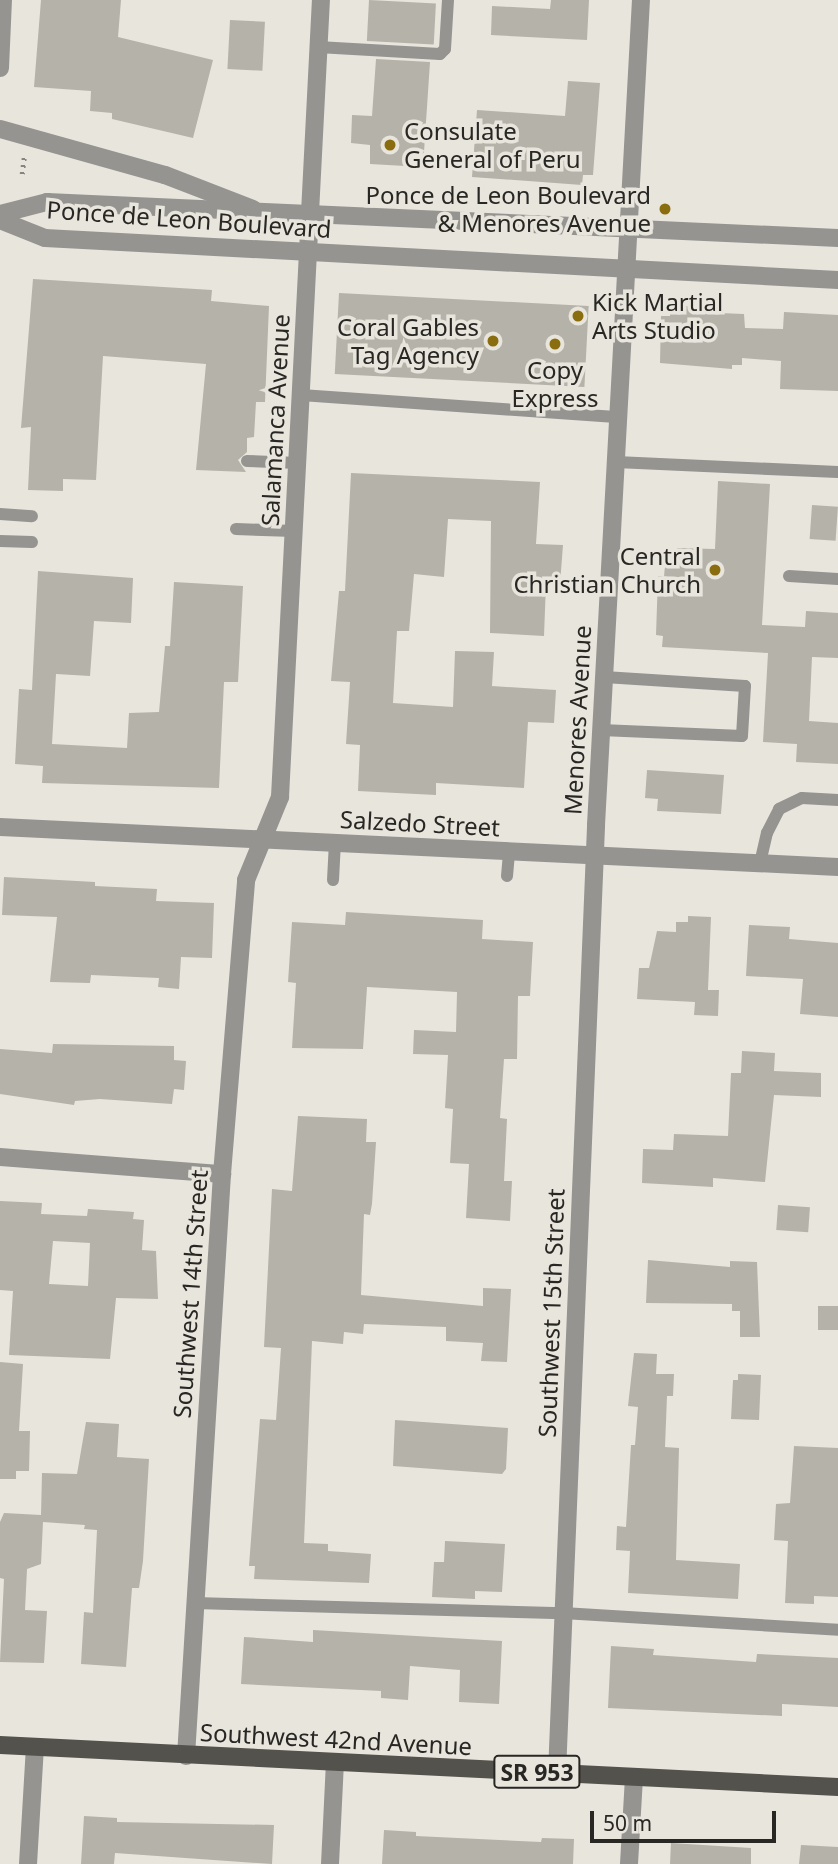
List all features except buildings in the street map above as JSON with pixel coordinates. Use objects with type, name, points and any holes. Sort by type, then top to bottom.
[{"type":"main road","name":"Southwest 42nd Avenue","points":[[0,1745],[838,1787]]},
{"type":"street","points":[[0,68],[3,0]]},
{"type":"street","name":"Salamanca Avenue","points":[[263,840],[280,797],[321,0]]},
{"type":"street","name":"Menores Avenue","points":[[595,855],[640,0]]},
{"type":"street","points":[[0,129],[165,175],[253,209]]},
{"type":"street","name":"Ponce de Leon Boulevard","points":[[0,214],[47,202],[310,211],[838,238]]},
{"type":"street","name":"Ponce de Leon Boulevard","points":[[0,220],[45,238],[838,280]]},
{"type":"street","name":"Salzedo Street","points":[[0,827],[838,867]]},
{"type":"street","name":"Southwest 14th Street","points":[[186,1756],[222,1174],[246,880],[263,840]]},
{"type":"street","name":"Southwest 15th Street","points":[[557,1773],[595,855]]},
{"type":"street","points":[[0,1157],[222,1174]]},
{"type":"street","points":[[28,1864],[35,1747]]},
{"type":"street","points":[[330,1864],[335,1763]]},
{"type":"street","points":[[629,1864],[634,1777]]},
{"type":"lane","points":[[318,47],[440,54],[445,49],[448,0]]},
{"type":"lane","points":[[301,395],[619,416]]},
{"type":"lane","points":[[247,461],[298,463]]},
{"type":"lane","points":[[616,462],[838,472]]},
{"type":"lane","points":[[0,514],[32,516]]},
{"type":"lane","points":[[236,528],[294,531]]},
{"type":"lane","points":[[0,541],[33,542]]},
{"type":"lane","points":[[789,576],[838,579]]},
{"type":"lane","points":[[601,730],[742,736],[745,686],[604,677]]},
{"type":"lane","points":[[760,863],[769,826],[779,808],[802,798],[838,800]]},
{"type":"lane","points":[[333,880],[335,843]]},
{"type":"lane","points":[[507,876],[509,852]]},
{"type":"lane","points":[[195,1603],[563,1613],[838,1630]]},
{"type":"place","name":"Consulate General of Peru","points":[[390,145]]},
{"type":"place","name":"Ponce de Leon Boulevard & Menores Avenue","points":[[665,209]]},
{"type":"place","name":"Kick Martial Arts Studio","points":[[578,316]]},
{"type":"place","name":"Coral Gables Tag Agency","points":[[493,341]]},
{"type":"place","name":"Copy Express","points":[[555,344]]},
{"type":"place","name":"Central Christian Church","points":[[715,570]]}]
